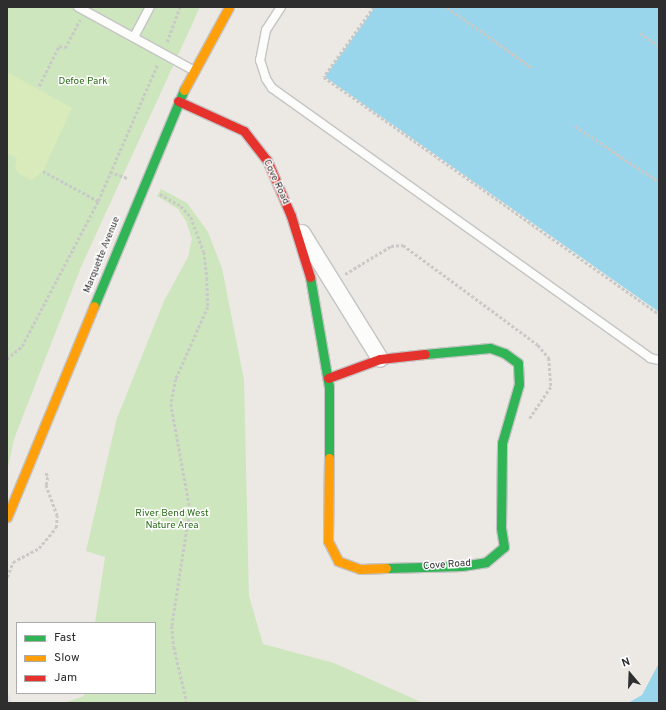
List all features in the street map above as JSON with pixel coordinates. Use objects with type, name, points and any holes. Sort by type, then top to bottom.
[{"type":"street","name":"Marquette Avenue","points":[[7,517],[178,101],[193,70],[229,7]]},
{"type":"street","name":"Cove Road","points":[[178,101],[244,131],[267,160],[291,216],[310,275],[328,378],[328,541],[338,561],[360,569],[462,566],[486,562],[504,548],[500,527],[502,443],[519,384],[518,363],[504,353],[490,348],[380,359],[328,378]]},
{"type":"street","name":"Cove Road","points":[[291,216],[334,281],[380,359]]},
{"type":"lane","points":[[134,37],[150,7]]},
{"type":"lane","points":[[281,7],[266,30],[260,60],[266,79],[272,88],[650,358],[659,360]]},
{"type":"lane","points":[[81,9],[164,52],[193,70]]},
{"type":"path","points":[[7,359],[22,346],[98,201],[164,52],[180,7]]},
{"type":"path","points":[[374,7],[324,77],[659,314]]},
{"type":"path","points":[[447,7],[532,68]]},
{"type":"path","points":[[39,86],[60,46],[65,48],[81,9]]},
{"type":"path","points":[[640,32],[659,46]]},
{"type":"path","points":[[575,126],[659,182]]},
{"type":"path","points":[[43,171],[98,201]]},
{"type":"path","points":[[110,172],[181,206],[191,217],[204,252],[208,307],[176,379],[171,404],[190,509],[172,626],[174,647],[187,703]]},
{"type":"path","points":[[334,281],[391,246],[403,245],[538,345],[549,358],[550,387],[542,404],[524,426]]},
{"type":"path","points":[[7,577],[13,562],[39,548],[56,528],[57,516],[46,485],[48,475],[26,468]]},
{"type":"green space","name":"Defoe Park","points":[[7,7],[200,7],[81,267],[14,439],[7,472]]},
{"type":"green space","points":[[7,72],[72,108],[43,171],[32,180],[19,174],[15,168],[17,158],[7,153]]},
{"type":"green space","name":"River Bend West Nature Area","points":[[161,189],[187,203],[208,232],[222,268],[244,380],[249,596],[263,644],[334,663],[423,703],[64,703],[84,696],[85,694],[156,694],[156,622],[95,622],[105,557],[86,551],[117,418],[164,301],[188,257],[192,239],[186,221],[178,209],[157,196]]},
{"type":"water","points":[[375,7],[659,7],[659,312],[325,77]]},
{"type":"water","points":[[659,663],[659,703],[628,703],[642,695]]},
{"type":"railway","points":[[7,695],[10,703]]},
{"type":"traffic: fast","points":[[94,306],[184,90]]},
{"type":"traffic: fast","points":[[310,277],[329,387],[329,458]]},
{"type":"traffic: fast","points":[[386,568],[462,566],[486,562],[504,547],[501,527],[502,443],[519,384],[518,363],[504,353],[490,348],[425,354]]},
{"type":"traffic: slow","points":[[184,90],[229,7]]},
{"type":"traffic: slow","points":[[7,517],[94,306]]},
{"type":"traffic: slow","points":[[329,458],[328,541],[338,561],[360,569],[386,568]]},
{"type":"traffic: jam","points":[[178,101],[244,131],[267,160],[291,216],[310,277]]},
{"type":"traffic: jam","points":[[328,378],[380,359],[425,354]]}]
